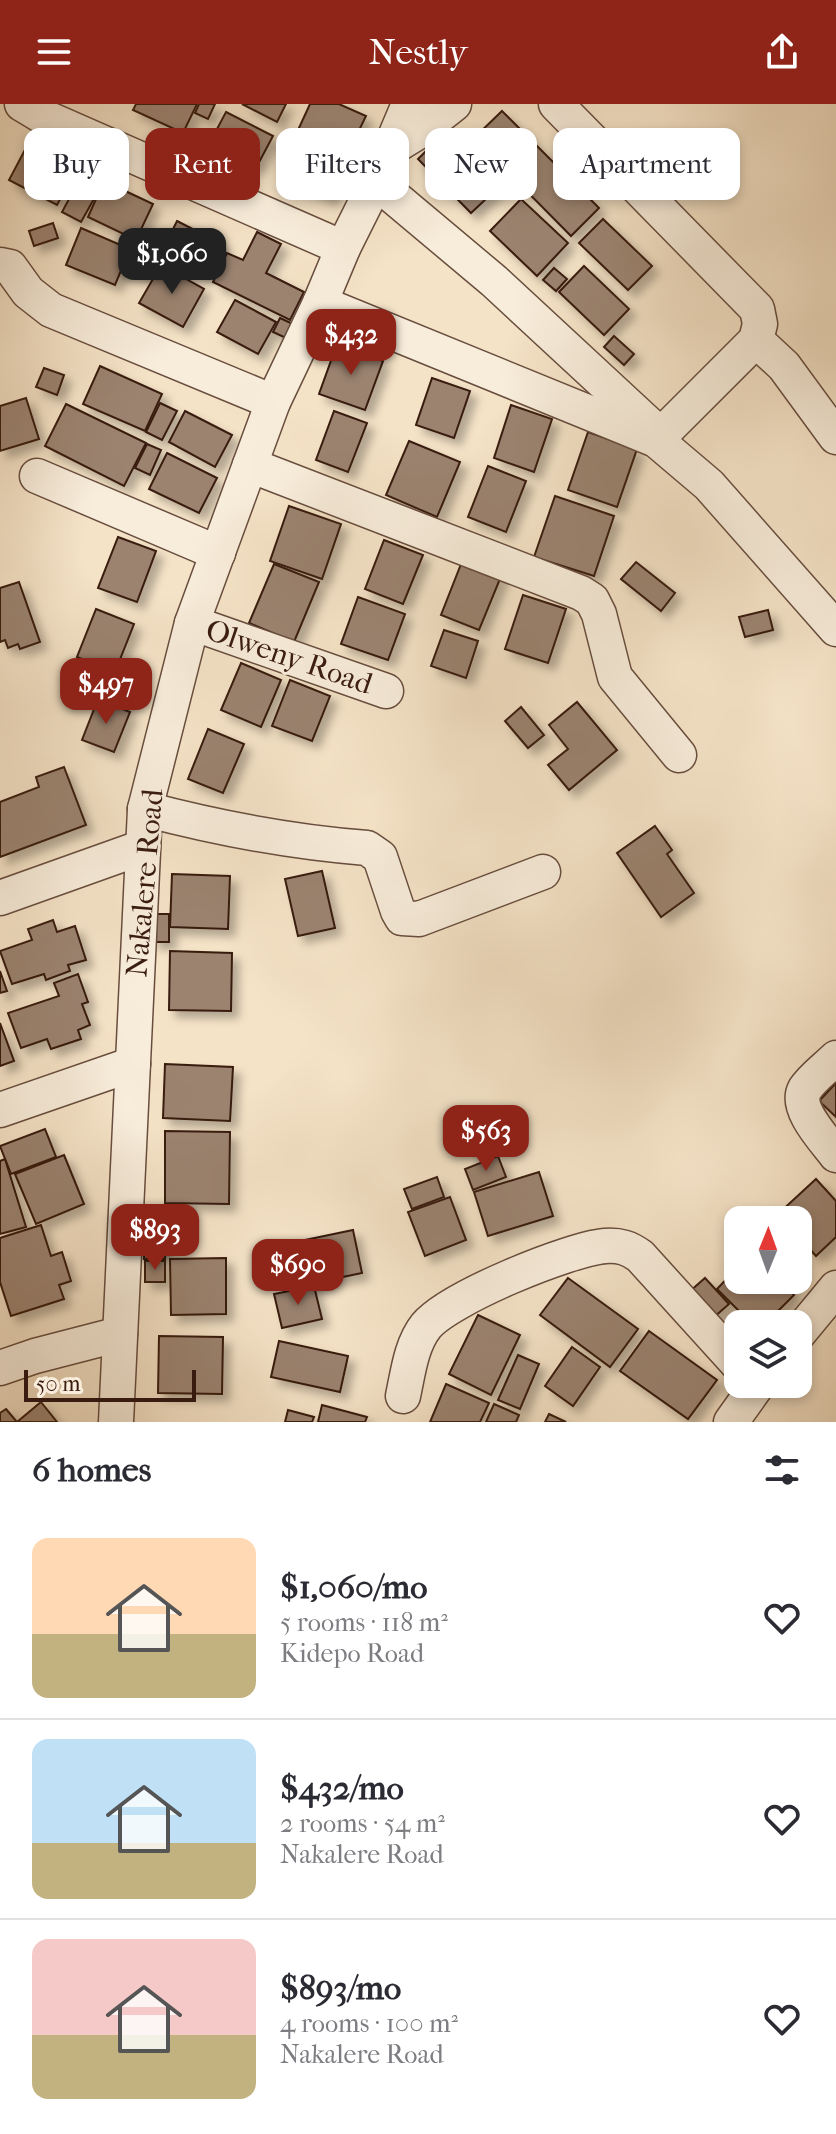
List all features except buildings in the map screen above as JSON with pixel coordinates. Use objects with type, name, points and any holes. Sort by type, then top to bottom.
[{"type":"street","points":[[22,104],[42,116],[343,248]]},
{"type":"street","name":"Nakalere Road","points":[[399,128],[409,104]]},
{"type":"street","points":[[409,137],[454,104]]},
{"type":"street","points":[[556,104],[757,309],[760,324],[756,340],[658,438]]},
{"type":"street","name":"Nakalere Road","points":[[116,1422],[145,809],[192,623],[273,402],[367,200]]},
{"type":"street","points":[[397,200],[494,281],[709,485],[836,629]]},
{"type":"street","points":[[0,265],[10,267],[28,292],[51,310],[273,402]]},
{"type":"street","points":[[320,303],[658,438]]},
{"type":"street","points":[[756,340],[784,366],[836,437]]},
{"type":"street","points":[[250,465],[581,593],[592,600],[599,614],[615,677],[679,755]]},
{"type":"street","points":[[37,476],[218,553]]},
{"type":"street","name":"Olweny Road","points":[[192,623],[386,691]]},
{"type":"street","points":[[145,809],[218,829],[274,839],[367,848],[380,857],[398,911],[402,918],[409,920],[419,919],[543,872]]},
{"type":"street","points":[[0,898],[143,847]]},
{"type":"street","points":[[836,1058],[806,1088],[802,1097],[812,1122],[836,1155]]},
{"type":"street","points":[[0,1110],[133,1064]]},
{"type":"street","points":[[403,1396],[415,1343],[436,1316],[478,1291],[581,1250],[607,1245],[626,1247],[640,1256],[724,1348]]},
{"type":"street","points":[[812,1317],[836,1288]]},
{"type":"street","points":[[0,1368],[120,1334]]},
{"type":"street","points":[[731,1422],[743,1398]]}]
